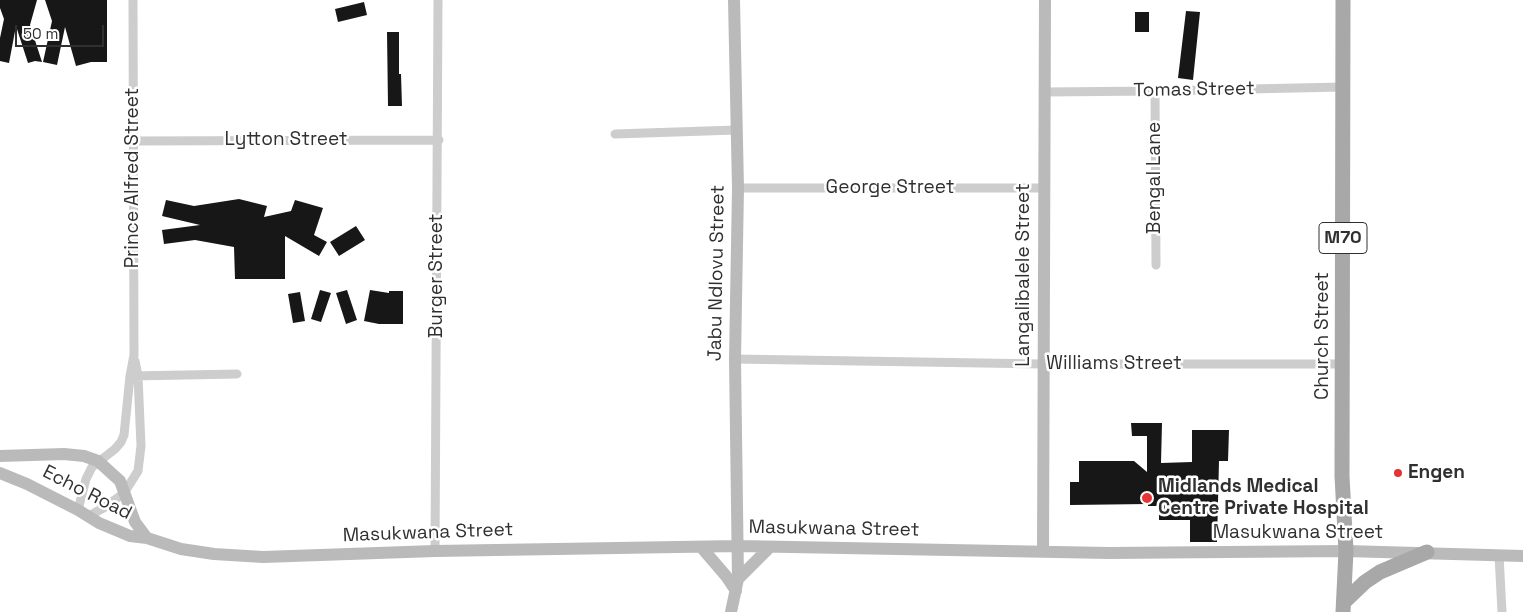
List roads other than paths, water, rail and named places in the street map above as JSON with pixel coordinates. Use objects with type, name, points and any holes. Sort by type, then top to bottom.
[{"type":"main road","name":"Jabu Ndlovu Street","points":[[731,612],[737,585],[738,546],[735,359],[738,188],[734,0]]},
{"type":"main road","name":"Langalibalele Street","points":[[1043,551],[1045,0]]},
{"type":"main road","name":"Church Street","points":[[1343,0],[1342,476],[1346,551],[1344,607]]},
{"type":"main road","name":"Echo Road","points":[[0,456],[64,454],[84,456],[98,461],[120,482],[135,522],[147,538]]},
{"type":"main road","name":"Echo Road","points":[[0,473],[27,484],[114,530],[130,536],[147,538]]},
{"type":"main road","name":"Masukwana Street","points":[[147,538],[189,550],[214,554],[263,557],[435,551],[738,546],[1109,553],[1427,552],[1523,556]]},
{"type":"main road","points":[[702,548],[726,576],[737,585],[769,548]]},
{"type":"main road","points":[[1344,607],[1365,582],[1380,572],[1427,552]]},
{"type":"street","name":"Prince Alfred Street","points":[[133,0],[134,376],[141,446],[140,461],[133,480],[124,493],[105,507],[83,513],[86,479],[92,467],[115,449],[124,435],[134,376]]},
{"type":"street","name":"Burger Street","points":[[435,551],[438,0]]},
{"type":"street","name":"Tomas Street","points":[[1044,92],[1343,87]]},
{"type":"street","name":"Bengal Lane","points":[[1155,91],[1156,265]]},
{"type":"street","points":[[615,134],[736,130]]},
{"type":"street","name":"Lytton Street","points":[[133,141],[438,140]]},
{"type":"street","name":"George Street","points":[[738,188],[1043,188]]},
{"type":"street","name":"Williams Street","points":[[735,359],[1043,364],[1343,364]]},
{"type":"street","points":[[134,376],[237,374]]},
{"type":"street","points":[[1499,555],[1502,612]]},
{"type":"place","name":"Engen","points":[[1398,473]]},
{"type":"place","name":"Midlands Medical Centre Private Hospital","points":[[1147,498]]}]
